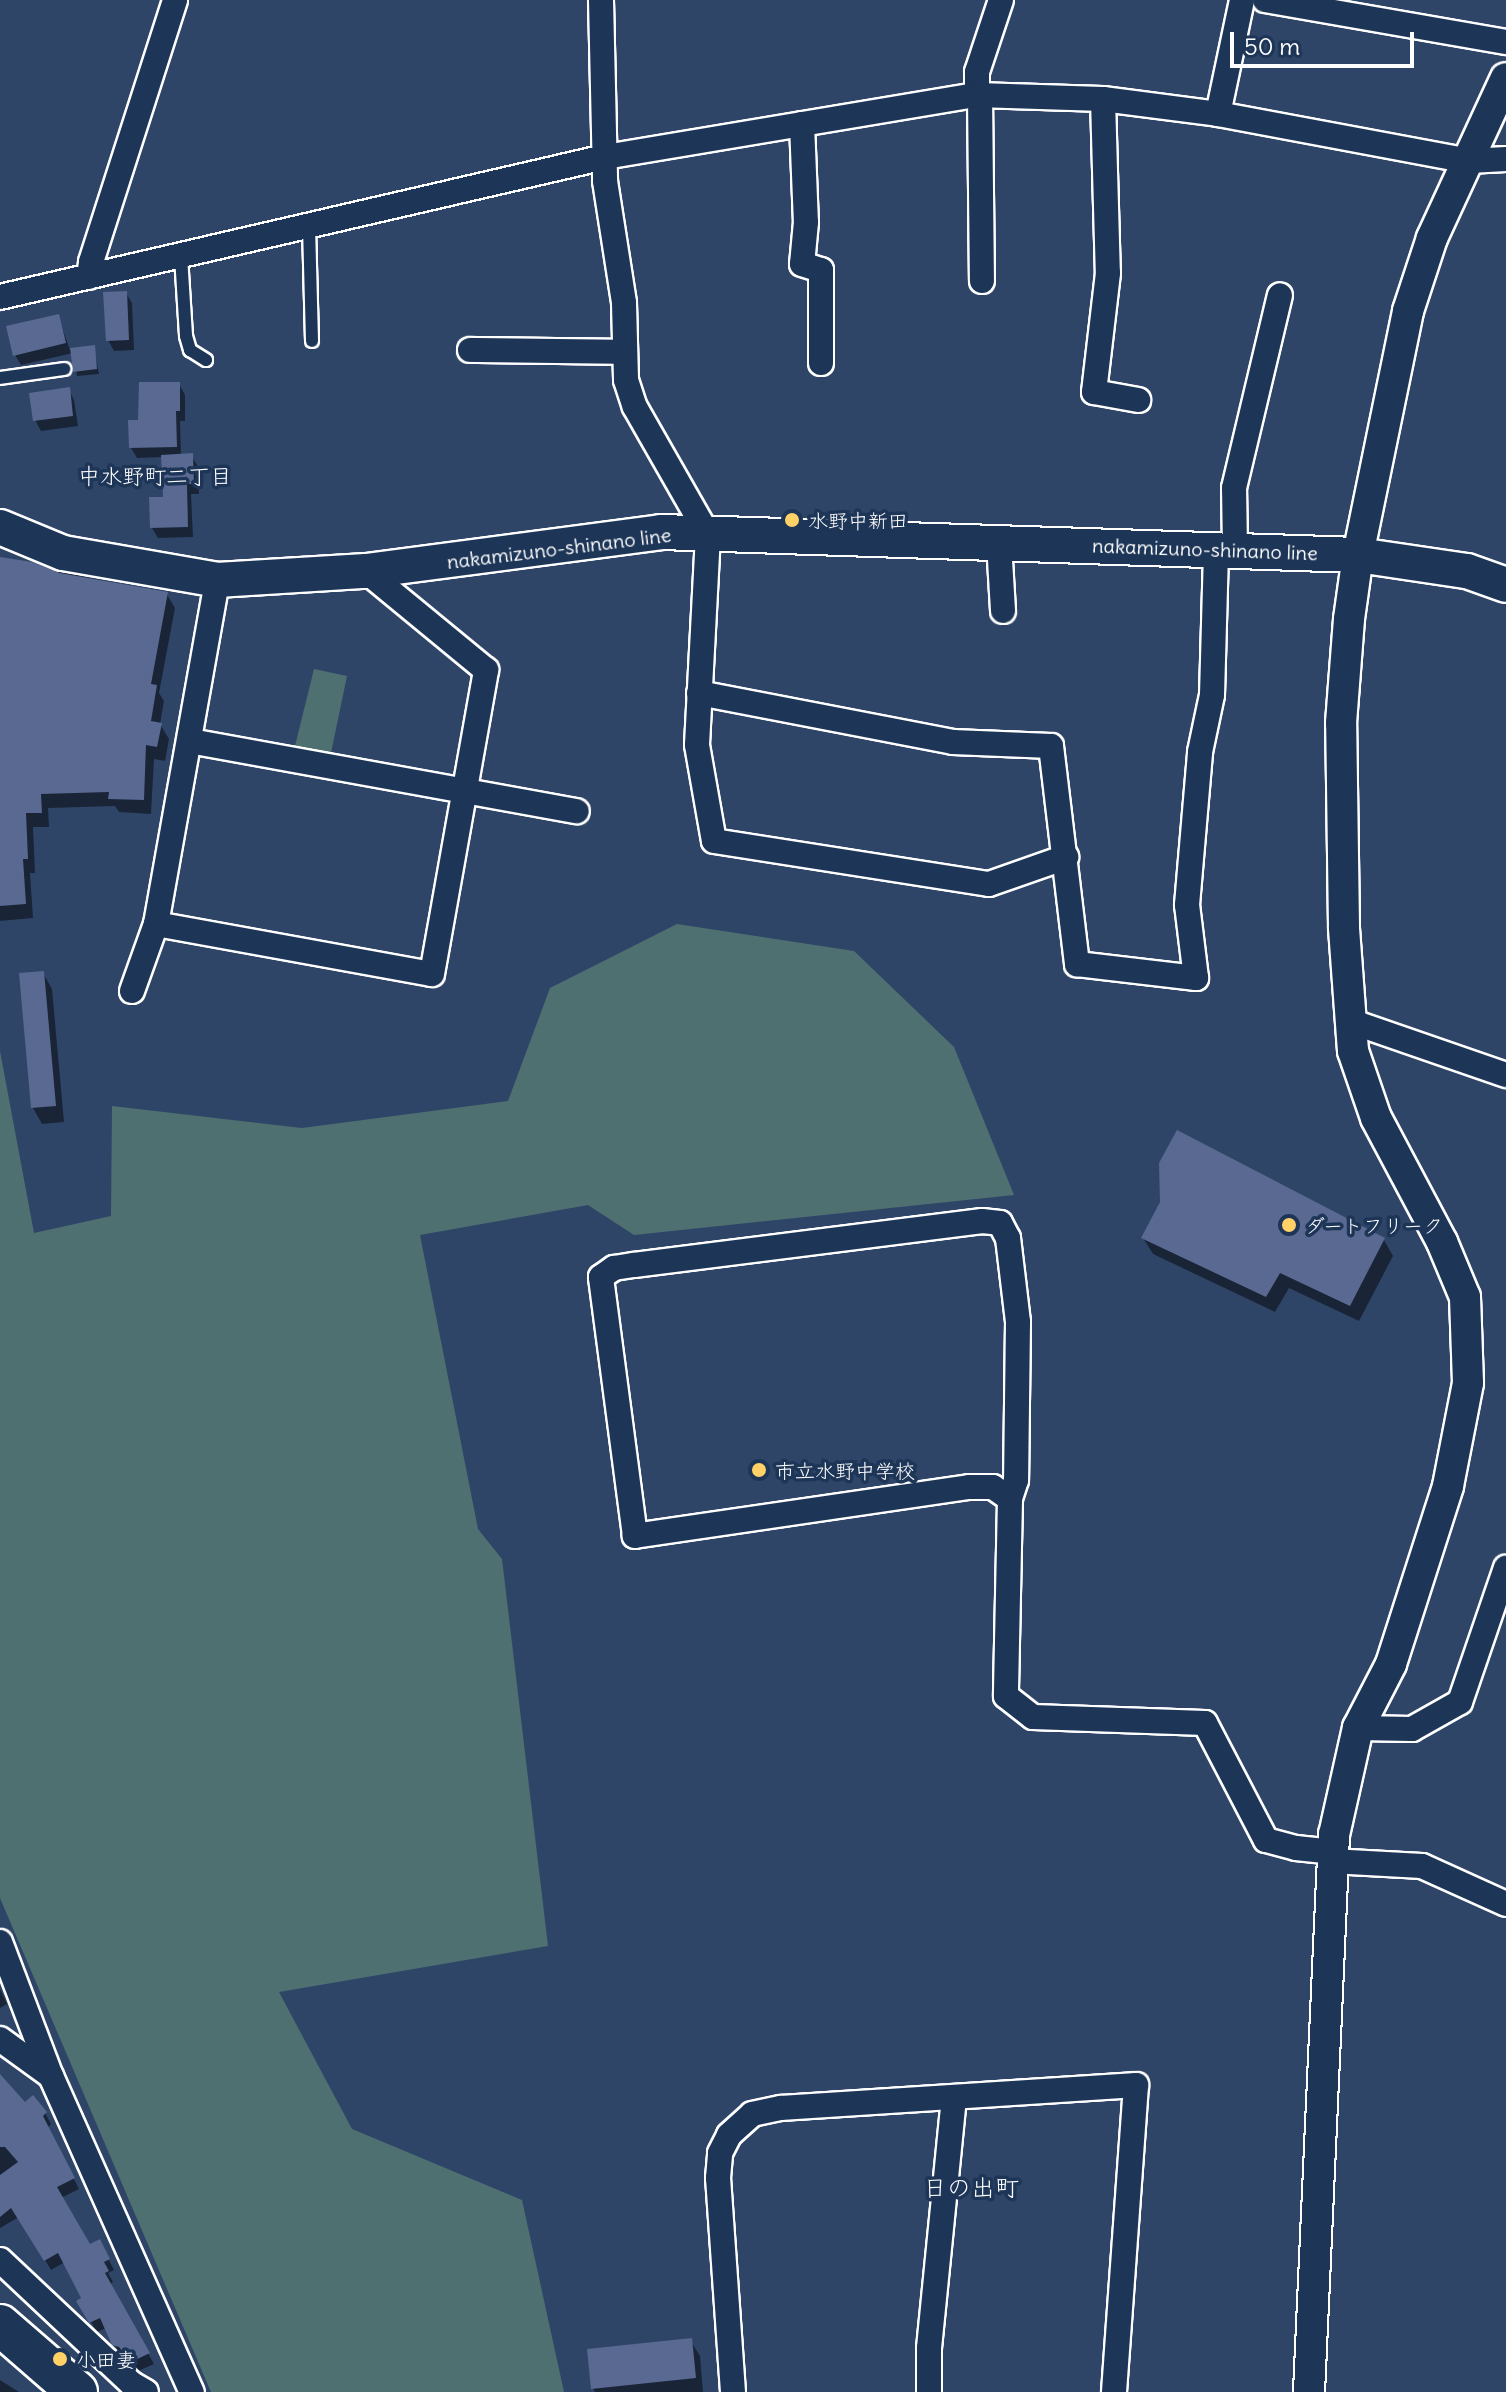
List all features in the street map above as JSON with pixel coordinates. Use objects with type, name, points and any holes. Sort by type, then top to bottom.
[{"type":"highway","points":[[3,2336],[77,2392]]},
{"type":"main road","name":"nakamizuno-shinano line","points":[[0,527],[63,553],[217,580],[366,571],[661,532],[1358,555],[1467,571],[1506,585]]},
{"type":"street","points":[[89,277],[91,262],[175,0]]},
{"type":"street","points":[[601,0],[605,181],[624,303],[626,380],[635,407],[708,535],[697,745],[714,841],[989,884],[1066,857]]},
{"type":"street","points":[[982,281],[977,72],[1001,0]]},
{"type":"street","points":[[1218,114],[1242,0]]},
{"type":"street","points":[[1265,0],[1506,42]]},
{"type":"street","points":[[1309,2392],[1332,1856],[1358,1728],[1396,1649],[1448,1486],[1468,1383],[1465,1297],[1442,1242],[1376,1118],[1353,1051],[1344,927],[1341,723],[1358,555],[1408,311],[1432,238],[1506,78]]},
{"type":"street","points":[[0,297],[605,157],[978,95],[1103,99],[1218,114],[1469,161],[1506,159]]},
{"type":"street","points":[[1103,99],[1108,273],[1094,392],[1138,400]]},
{"type":"street","points":[[802,124],[806,222],[802,264],[821,270],[821,363]]},
{"type":"street","points":[[699,693],[953,742],[1051,746],[1077,964],[1196,978],[1187,905],[1200,752],[1212,695],[1225,549],[1234,488],[1280,295]]},
{"type":"street","points":[[470,350],[623,352]]},
{"type":"street","points":[[999,543],[1003,611]]},
{"type":"street","points":[[156,924],[432,974],[486,670],[366,571]]},
{"type":"street","points":[[132,991],[156,924],[217,580]]},
{"type":"street","points":[[190,741],[577,811]]},
{"type":"street","points":[[1350,1021],[1506,1075]]},
{"type":"street","points":[[1010,1499],[993,1487],[969,1487],[635,1536],[601,1277],[614,1268],[634,1265],[952,1224],[1000,1223],[1008,1238],[1018,1322],[1016,1480],[1010,1499],[1006,1696],[1033,1717],[1205,1723],[1266,1840],[1332,1856],[1422,1866],[1506,1904]]},
{"type":"street","points":[[1358,1728],[1412,1729],[1460,1702],[1506,1568]]},
{"type":"street","points":[[0,1942],[51,2076],[192,2392]]},
{"type":"street","points":[[0,2039],[51,2076]]},
{"type":"street","points":[[733,2392],[718,2178],[720,2153],[729,2135],[752,2114],[781,2108],[1136,2085],[1114,2392]]},
{"type":"street","points":[[929,2392],[929,2348],[954,2097]]},
{"type":"street","points":[[0,2260],[132,2384],[146,2392]]},
{"type":"lane","points":[[309,226],[312,341]]},
{"type":"lane","points":[[181,256],[186,336],[190,350],[206,360]]},
{"type":"lane","points":[[0,378],[64,369]]},
{"type":"green space","points":[[314,669],[347,676],[331,753],[295,746]]},
{"type":"green space","points":[[677,924],[854,951],[954,1047],[1014,1195],[634,1235],[588,1205],[420,1235],[478,1529],[502,1559],[548,1946],[279,1992],[352,2129],[522,2200],[564,2392],[211,2392],[0,1898],[0,1051],[34,1233],[111,1216],[112,1106],[302,1128],[508,1101],[550,988]]},
{"type":"building","points":[[127,291],[129,340],[106,341],[103,292]]},
{"type":"building","points":[[59,314],[66,343],[13,356],[6,326]]},
{"type":"building","points":[[95,345],[97,369],[73,372],[70,348]]},
{"type":"building","points":[[139,382],[180,382],[180,411],[176,411],[177,447],[129,448],[128,420],[138,420]]},
{"type":"building","points":[[70,387],[73,416],[33,421],[29,393]]},
{"type":"building","points":[[193,453],[194,484],[187,484],[188,527],[150,528],[149,497],[163,497],[161,455]]},
{"type":"building","points":[[0,557],[32,562],[60,573],[168,592],[151,684],[157,685],[151,721],[162,723],[157,747],[146,745],[144,800],[108,799],[109,792],[41,794],[42,813],[26,813],[28,859],[23,859],[26,904],[0,906]]},
{"type":"building","points":[[44,971],[56,1106],[31,1108],[19,973]]},
{"type":"building","name":"ダートフリーク","points":[[1177,1130],[1385,1238],[1350,1306],[1280,1273],[1266,1297],[1141,1238],[1160,1202],[1159,1163]]},
{"type":"building","points":[[0,2074],[25,2102],[33,2095],[47,2112],[43,2116],[75,2178],[57,2187],[90,2244],[100,2239],[110,2259],[104,2262],[109,2271],[105,2273],[150,2353],[131,2362],[119,2347],[112,2345],[100,2318],[89,2323],[76,2301],[81,2298],[58,2253],[44,2261],[11,2208],[0,2217],[0,2175],[18,2162],[5,2147],[0,2147]]},
{"type":"building","points":[[692,2338],[696,2378],[591,2389],[587,2349]]},
{"type":"place","name":"水野中新田","points":[[792,520]]},
{"type":"place","name":"ダートフリーク","points":[[1289,1225]]},
{"type":"place","name":"市立水野中学校","points":[[759,1470]]},
{"type":"place","name":"小田妻","points":[[60,2359]]},
{"type":"district","name":"中水野町二丁目","points":[[155,477]]},
{"type":"district","name":"日の出町","points":[[971,2188]]}]
